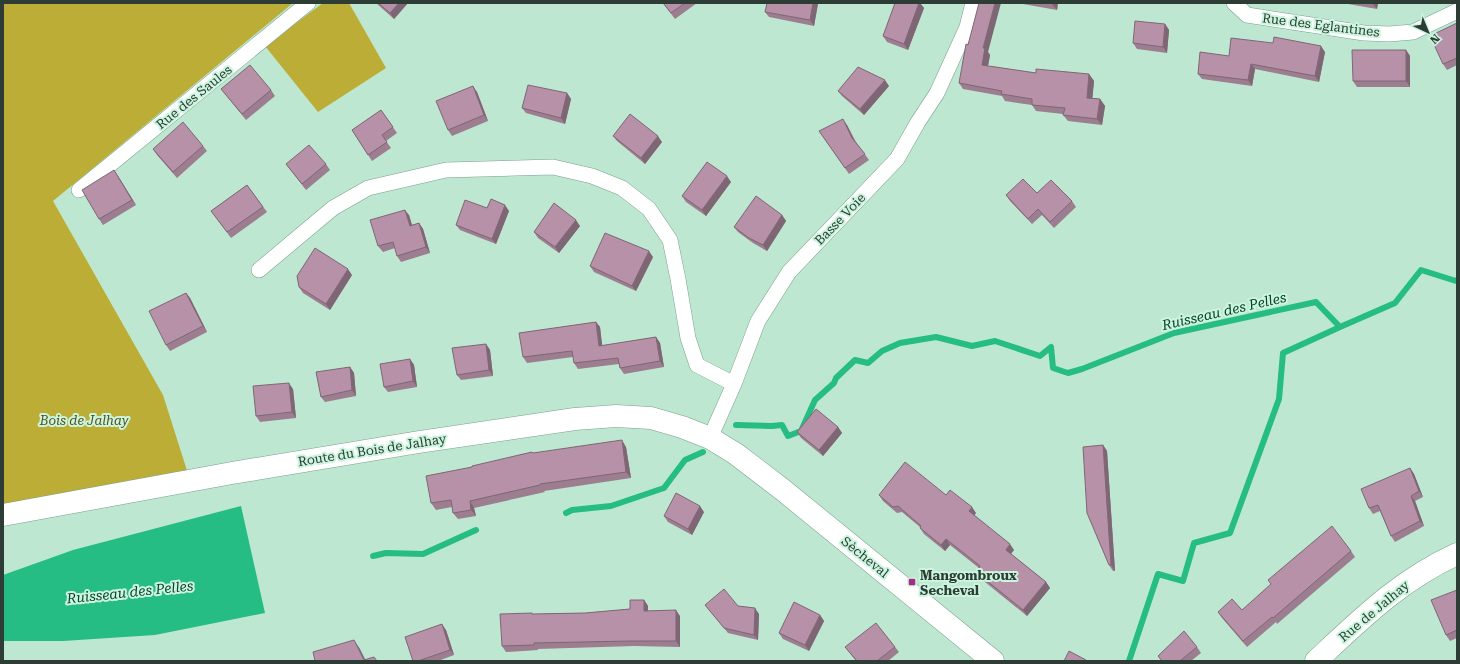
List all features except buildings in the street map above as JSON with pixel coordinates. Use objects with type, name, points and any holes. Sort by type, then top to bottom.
[{"type":"main road","name":"Route du Bois de Jalhay","points":[[3,515],[232,473],[419,442],[575,419],[616,416],[651,418],[682,427],[710,438],[736,454]]},
{"type":"main road","name":"Sècheval","points":[[736,454],[783,490],[993,661]]},
{"type":"main road","name":"Rue de Jalhay","points":[[1316,661],[1367,613],[1390,594],[1422,572],[1457,554]]},
{"type":"street","name":"Rue des Saules","points":[[79,190],[308,3]]},
{"type":"street","name":"Basse Voie","points":[[710,438],[734,384],[758,321],[789,272],[897,159],[918,122],[937,93],[967,27],[973,3]]},
{"type":"street","name":"Rue des Eglantines","points":[[1234,3],[1247,15],[1364,33],[1413,32],[1457,11]]},
{"type":"street","points":[[259,270],[332,208],[368,188],[446,170],[553,167],[586,175],[622,188],[649,209],[670,240],[688,338],[697,365],[734,384]]},
{"type":"green space","name":"Bois de Jalhay","points":[[3,3],[293,3],[53,201],[163,395],[190,480],[3,519]]},
{"type":"green space","points":[[323,3],[349,3],[386,68],[318,112],[265,46]]},
{"type":"water","points":[[241,506],[265,613],[155,635],[63,641],[3,641],[3,575],[73,550]]},
{"type":"waterway","name":"Ruisseau des Pelles","points":[[736,425],[782,425],[788,436],[801,431],[815,400],[834,383],[836,378],[855,360],[868,363],[882,351],[900,343],[936,337],[972,346],[995,341],[1040,356],[1051,347],[1053,368],[1068,373],[1082,369],[1174,333],[1316,302],[1340,327],[1395,303],[1421,270],[1456,281],[1457,280]]},
{"type":"waterway","points":[[1129,661],[1158,574],[1183,581],[1194,543],[1230,533],[1279,399],[1283,353],[1340,327]]},
{"type":"waterway","name":"Ruisseau des Pelles","points":[[566,513],[572,510],[611,506],[664,488],[685,460],[703,452]]},
{"type":"waterway","name":"Ruisseau des Pelles","points":[[373,556],[386,553],[423,554],[476,530]]},
{"type":"place","name":"Mangombroux Secheval","points":[[912,582]]}]
